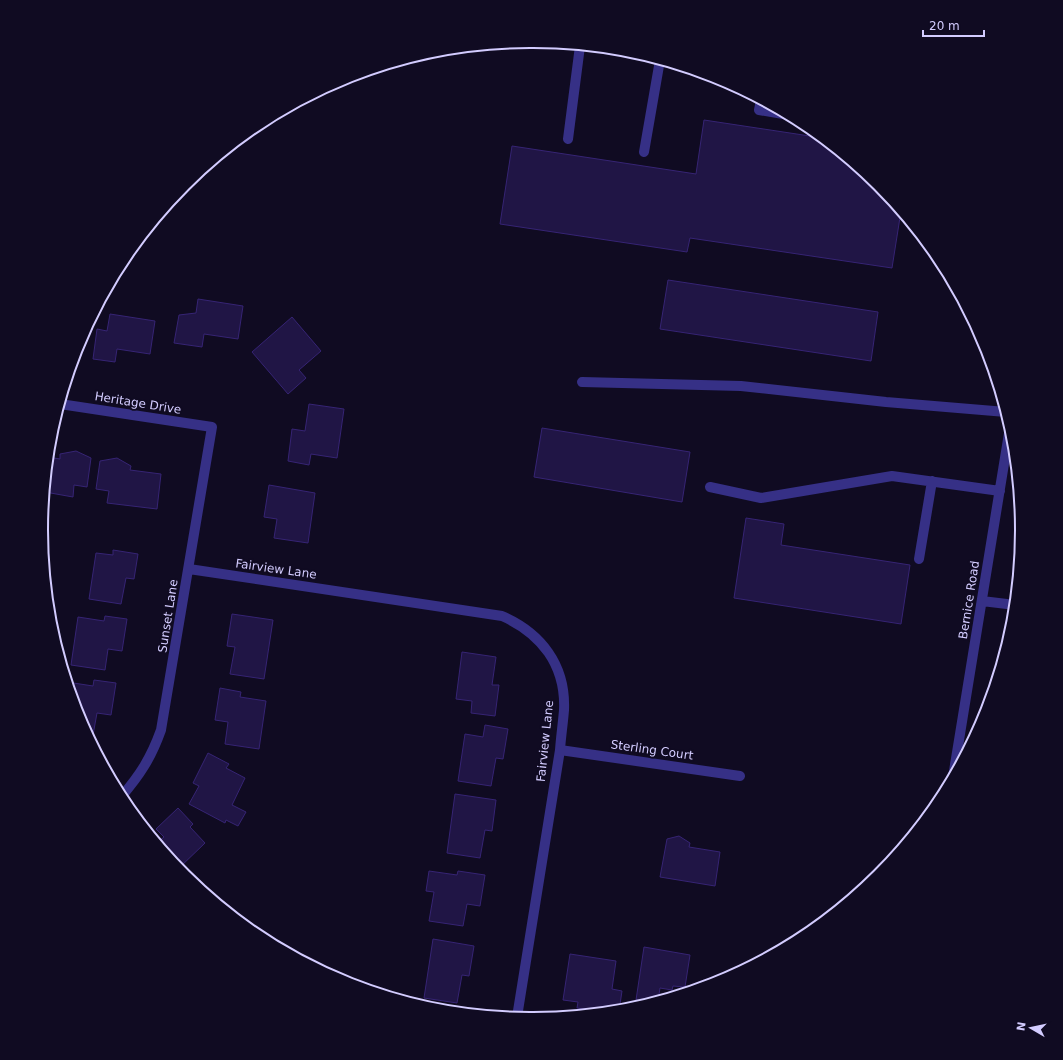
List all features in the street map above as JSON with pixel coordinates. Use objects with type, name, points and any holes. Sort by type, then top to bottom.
[{"type":"street","points":[[568,139],[579,50]]},
{"type":"street","points":[[644,152],[659,64]]},
{"type":"street","points":[[760,105],[759,110],[773,112]]},
{"type":"street","points":[[582,382],[741,386],[886,402],[1000,412]]},
{"type":"street","name":"Heritage Drive","points":[[64,405],[212,427]]},
{"type":"street","name":"Sunset Lane","points":[[125,792],[140,775],[152,754],[161,730],[212,427]]},
{"type":"street","name":"Bernice Road","points":[[956,760],[1007,444]]},
{"type":"street","points":[[710,487],[761,498],[892,476],[1000,491]]},
{"type":"street","points":[[919,559],[932,481]]},
{"type":"street","name":"Fairview Lane","points":[[189,569],[502,616],[521,624],[541,641],[553,661],[562,684],[564,709],[560,750],[518,1012]]},
{"type":"street","points":[[982,601],[1009,604]]},
{"type":"street","name":"Sterling Court","points":[[560,750],[740,776]]},
{"type":"building","points":[[704,120],[810,136],[851,168],[874,189],[900,218],[892,268],[690,238],[687,252],[500,224],[512,146],[696,174]]},
{"type":"building","points":[[668,280],[878,312],[871,361],[660,329]]},
{"type":"building","points":[[198,299],[243,306],[238,339],[204,334],[202,347],[174,343],[179,315],[196,313]]},
{"type":"building","points":[[110,314],[155,321],[150,354],[117,349],[115,362],[93,359],[97,329],[107,331]]},
{"type":"building","points":[[292,317],[321,351],[299,370],[306,378],[288,394],[252,352]]},
{"type":"building","points":[[309,404],[344,409],[337,458],[311,454],[309,465],[288,461],[292,429],[305,431]]},
{"type":"building","points":[[542,428],[690,452],[682,502],[534,477]]},
{"type":"building","points":[[76,451],[91,458],[87,487],[74,485],[73,497],[50,493],[53,458],[60,459],[60,454]]},
{"type":"building","points":[[117,458],[131,466],[130,470],[161,474],[157,509],[107,503],[109,491],[96,489],[100,461]]},
{"type":"building","points":[[269,485],[315,493],[308,543],[274,538],[277,519],[264,517]]},
{"type":"building","points":[[746,518],[784,524],[781,545],[910,565],[901,624],[734,598]]},
{"type":"building","points":[[113,550],[138,554],[134,579],[126,578],[121,604],[89,599],[96,553],[113,555]]},
{"type":"building","points":[[232,614],[273,620],[264,679],[230,674],[235,647],[227,646]]},
{"type":"building","points":[[105,616],[127,619],[122,651],[108,649],[105,670],[71,665],[78,617],[104,621]]},
{"type":"building","points":[[462,652],[496,657],[492,685],[499,685],[495,716],[471,713],[472,701],[456,699]]},
{"type":"building","points":[[94,680],[116,683],[111,715],[97,713],[93,733],[73,683],[93,686]]},
{"type":"building","points":[[220,688],[241,692],[240,697],[266,701],[259,749],[225,744],[228,722],[215,720]]},
{"type":"building","points":[[485,725],[508,729],[503,759],[496,758],[491,786],[458,781],[465,734],[483,737]]},
{"type":"building","points":[[208,753],[229,764],[226,768],[245,778],[232,805],[246,812],[238,826],[226,820],[225,823],[189,804],[199,786],[193,783]]},
{"type":"building","points":[[455,794],[496,800],[492,831],[485,830],[480,858],[447,853]]},
{"type":"building","points":[[178,808],[193,824],[190,827],[205,843],[183,864],[161,839],[164,837],[156,829]]},
{"type":"building","points":[[679,836],[690,843],[689,847],[720,852],[715,886],[660,877],[667,839]]},
{"type":"building","points":[[429,871],[457,875],[458,871],[485,875],[480,906],[467,904],[463,926],[429,921],[434,892],[426,891]]},
{"type":"building","points":[[433,939],[474,946],[469,976],[462,975],[457,1003],[424,998]]},
{"type":"building","points":[[644,947],[690,955],[685,987],[673,986],[672,990],[660,988],[659,996],[636,1000]]},
{"type":"building","points":[[570,954],[616,961],[612,989],[622,991],[620,1004],[585,1009],[577,1008],[578,1002],[563,1000]]}]
